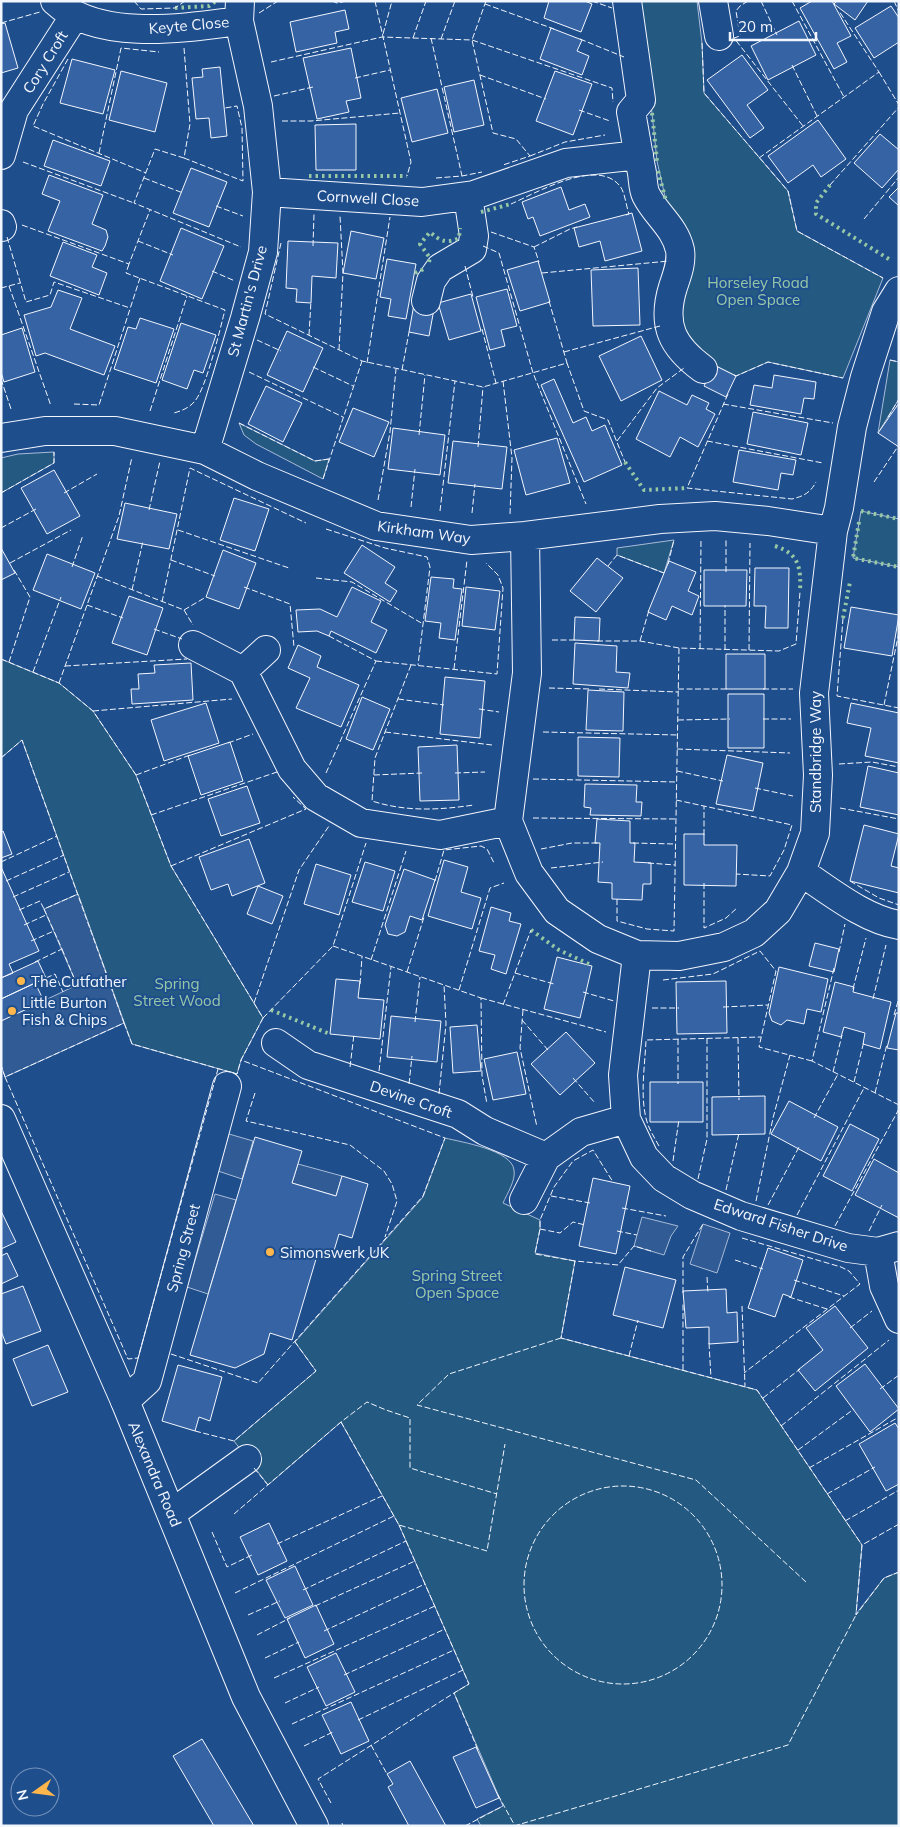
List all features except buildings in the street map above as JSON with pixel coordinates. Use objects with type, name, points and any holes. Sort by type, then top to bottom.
[{"type":"street","points":[[627,1],[641,100],[631,112],[645,194],[671,228],[680,250],[680,271],[673,289],[668,314],[670,329],[677,346],[689,359],[703,369]]},
{"type":"street","points":[[713,1],[719,36]]},
{"type":"street","name":"Keyte Close","points":[[65,8],[96,23],[139,29],[172,29],[239,11]]},
{"type":"street","name":"Cory Croft","points":[[1,155],[8,107],[65,8]]},
{"type":"street","name":"St Martin's Drive","points":[[205,450],[263,252],[267,192],[258,106],[239,11]]},
{"type":"street","name":"Cornwell Close","points":[[267,192],[422,202],[468,196],[566,163],[639,155]]},
{"type":"street","points":[[426,301],[431,281],[440,268],[472,249],[474,236],[468,196]]},
{"type":"street","name":"Standbridge Way","points":[[525,536],[527,673],[508,821],[529,873],[558,911],[598,939],[637,955],[679,956],[724,947],[754,933],[778,911],[801,872],[815,832],[818,775],[814,693],[833,531],[839,508],[852,427],[886,312],[899,291]]},
{"type":"street","name":"Kirkham Way","points":[[1,438],[45,431],[115,431],[205,450],[257,476],[376,526],[471,540],[525,536],[660,519],[715,516],[768,521],[833,531]]},
{"type":"street","points":[[193,645],[243,671],[292,768],[316,797],[361,823],[440,835],[508,821]]},
{"type":"street","points":[[243,671],[266,650]]},
{"type":"street","points":[[801,872],[868,915],[890,924],[899,925]]},
{"type":"street","name":"Edward Fisher Drive","points":[[637,955],[623,1075],[626,1119],[644,1157],[664,1178],[692,1195],[741,1216],[848,1248],[889,1249]]},
{"type":"street","name":"Devine Croft","points":[[276,1043],[308,1065],[458,1114],[485,1132],[546,1157]]},
{"type":"street","name":"Spring Street","points":[[125,1401],[147,1381],[227,1086]]},
{"type":"street","name":"Alexandra Road","points":[[1,1119],[125,1401],[246,1697],[314,1826]]},
{"type":"street","points":[[524,1200],[546,1157],[581,1132],[626,1119]]},
{"type":"street","points":[[889,1249],[884,1286],[899,1319]]},
{"type":"street","points":[[172,1513],[247,1459]]},
{"type":"green space","name":"Horseley Road Open Space","points":[[636,1],[697,1],[702,43],[704,93],[788,191],[797,231],[883,278],[843,378],[768,362],[736,376],[714,365],[680,330],[666,201],[657,161]]},
{"type":"green space","points":[[890,360],[899,362],[899,399],[878,433]]},
{"type":"green space","points":[[239,423],[315,461],[329,459],[323,479],[256,444],[244,435]]},
{"type":"green space","points":[[54,452],[54,463],[1,493],[1,458],[18,454]]},
{"type":"green space","points":[[861,511],[899,519],[899,567],[853,558]]},
{"type":"green space","points":[[674,540],[664,573],[617,555],[617,548]]},
{"type":"green space","name":"Spring Street Wood","points":[[1,659],[59,683],[93,711],[136,775],[171,866],[263,1018],[241,1060],[237,1074],[132,1044],[22,740],[1,758]]},
{"type":"green space","name":"Spring Street Open Space","points":[[445,1138],[485,1148],[505,1157],[511,1163],[514,1170],[514,1178],[503,1203],[540,1220],[535,1253],[575,1261],[561,1338],[757,1390],[862,1545],[856,1614],[884,1578],[899,1572],[899,1826],[481,1826],[477,1819],[503,1806],[454,1693],[469,1684],[399,1525],[341,1422],[268,1485],[234,1441],[316,1371],[295,1342],[423,1197]]},
{"type":"shaded area","points":[[78,894],[124,1023],[5,1077],[1,1065],[1,1021],[77,985],[44,909]]},
{"type":"shaded area","points":[[229,1134],[253,1141],[242,1179],[218,1171]]},
{"type":"shaded area","points":[[298,1164],[342,1176],[336,1196],[292,1183]]},
{"type":"shaded area","points":[[215,1194],[236,1200],[208,1294],[187,1287]]},
{"type":"shaded area","points":[[642,1217],[678,1226],[671,1236],[664,1255],[634,1246]]},
{"type":"shaded area","points":[[703,1224],[730,1233],[717,1273],[690,1264]]},
{"type":"hedge","points":[[175,8],[209,6],[216,1]]},
{"type":"hedge","points":[[652,113],[657,161]]},
{"type":"hedge","points":[[658,171],[666,201]]},
{"type":"hedge","points":[[309,176],[407,176]]},
{"type":"hedge","points":[[830,185],[816,203],[816,214],[892,261]]},
{"type":"hedge","points":[[481,212],[511,204]]},
{"type":"hedge","points":[[429,262],[430,258],[420,244],[430,232],[437,238],[451,241],[459,238],[460,228]]},
{"type":"hedge","points":[[415,273],[426,268]]},
{"type":"hedge","points":[[625,462],[644,490],[687,488]]},
{"type":"hedge","points":[[861,511],[899,519]]},
{"type":"hedge","points":[[859,522],[853,558],[899,567]]},
{"type":"hedge","points":[[775,546],[790,553],[797,563],[800,576],[800,592]]},
{"type":"hedge","points":[[843,618],[850,582]]},
{"type":"hedge","points":[[531,930],[559,950],[591,965]]},
{"type":"hedge","points":[[271,1010],[330,1034]]},
{"type":"fence","points":[[134,1],[141,9],[175,8],[185,1]]},
{"type":"fence","points":[[259,13],[278,1]]},
{"type":"fence","points":[[332,1],[337,3],[347,1]]},
{"type":"fence","points":[[375,1],[411,162],[407,176]]},
{"type":"fence","points":[[383,34],[392,1]]},
{"type":"fence","points":[[413,38],[426,1]]},
{"type":"fence","points":[[441,39],[455,1]]},
{"type":"fence","points":[[486,1],[472,40],[493,133],[516,139],[530,156],[503,165]]},
{"type":"fence","points":[[592,1],[612,8]]},
{"type":"fence","points":[[748,1],[736,11],[740,36],[734,38],[803,126]]},
{"type":"fence","points":[[761,1],[777,35]]},
{"type":"fence","points":[[792,1],[844,97]]},
{"type":"fence","points":[[894,1],[899,12]]},
{"type":"fence","points":[[485,4],[554,29]]},
{"type":"fence","points":[[759,158],[879,72],[839,11]]},
{"type":"fence","points":[[1,23],[40,12]]},
{"type":"fence","points":[[271,62],[382,37],[472,40],[612,88],[613,102]]},
{"type":"fence","points":[[431,38],[462,176]]},
{"type":"fence","points":[[580,39],[624,57]]},
{"type":"fence","points":[[702,43],[704,93],[788,191],[797,231],[883,278]]},
{"type":"fence","points":[[99,153],[121,48],[159,52]]},
{"type":"fence","points":[[184,48],[190,124],[184,158],[155,149],[134,203],[241,247]]},
{"type":"fence","points":[[68,59],[33,126],[146,173]]},
{"type":"fence","points":[[792,65],[817,116]]},
{"type":"fence","points":[[355,78],[390,70]]},
{"type":"fence","points":[[879,72],[899,105]]},
{"type":"fence","points":[[480,75],[546,99]]},
{"type":"fence","points":[[274,96],[313,87]]},
{"type":"fence","points":[[184,158],[243,181],[242,128],[237,106],[225,108]]},
{"type":"fence","points":[[830,185],[899,107]]},
{"type":"fence","points":[[579,110],[610,121]]},
{"type":"fence","points":[[282,121],[311,121],[400,113]]},
{"type":"fence","points":[[530,156],[565,142],[605,135]]},
{"type":"fence","points":[[23,162],[134,203]]},
{"type":"fence","points":[[436,178],[482,172]]},
{"type":"fence","points":[[511,204],[566,180],[596,175],[609,178],[619,185],[629,214],[626,215]]},
{"type":"fence","points":[[864,219],[899,177]]},
{"type":"fence","points":[[144,178],[183,193]]},
{"type":"fence","points":[[216,206],[243,216]]},
{"type":"fence","points":[[22,225],[129,264],[150,210]]},
{"type":"fence","points":[[313,246],[314,214]]},
{"type":"fence","points":[[339,350],[343,273],[340,216]]},
{"type":"fence","points":[[367,363],[390,217]]},
{"type":"fence","points":[[534,247],[577,227]]},
{"type":"fence","points":[[491,232],[534,247],[539,262]]},
{"type":"fence","points":[[7,237],[26,302],[50,295],[54,282],[130,308]]},
{"type":"fence","points":[[138,241],[173,255]]},
{"type":"fence","points":[[281,243],[265,314],[362,361],[483,387],[567,363],[584,411],[608,420],[625,462]]},
{"type":"fence","points":[[483,246],[499,253],[533,373],[586,504]]},
{"type":"fence","points":[[542,273],[669,261]]},
{"type":"fence","points":[[129,264],[126,273],[225,310],[212,359],[199,395],[190,406],[174,413]]},
{"type":"fence","points":[[465,266],[473,297]]},
{"type":"fence","points":[[212,271],[235,281]]},
{"type":"fence","points":[[74,404],[99,405],[140,278]]},
{"type":"fence","points":[[1,288],[20,283]]},
{"type":"fence","points":[[9,286],[51,406]]},
{"type":"fence","points":[[150,411],[187,296]]},
{"type":"fence","points":[[309,335],[311,301]]},
{"type":"fence","points":[[549,301],[567,363]]},
{"type":"fence","points":[[564,352],[660,326]]},
{"type":"fence","points":[[482,329],[496,383]]},
{"type":"fence","points":[[402,370],[409,332]]},
{"type":"fence","points":[[257,340],[281,351]]},
{"type":"fence","points":[[890,360],[899,362]]},
{"type":"fence","points":[[323,479],[362,361]]},
{"type":"fence","points":[[734,375],[736,376],[768,362],[843,378]]},
{"type":"fence","points":[[313,367],[353,386]]},
{"type":"fence","points":[[617,441],[657,388],[684,368]]},
{"type":"fence","points":[[378,500],[390,432],[396,369]]},
{"type":"fence","points":[[249,372],[343,417]]},
{"type":"fence","points":[[419,435],[425,375]]},
{"type":"fence","points":[[1,379],[11,409]]},
{"type":"fence","points":[[440,511],[455,381]]},
{"type":"fence","points":[[503,381],[512,458],[510,515]]},
{"type":"fence","points":[[478,447],[483,387]]},
{"type":"fence","points":[[728,394],[687,488],[792,499],[806,494],[816,482]]},
{"type":"fence","points":[[888,417],[899,399]]},
{"type":"fence","points":[[723,404],[833,423]]},
{"type":"fence","points":[[239,423],[315,461],[329,459]]},
{"type":"fence","points":[[707,441],[823,463]]},
{"type":"fence","points":[[874,482],[899,445]]},
{"type":"fence","points":[[1,493],[54,463],[54,452]]},
{"type":"fence","points":[[59,683],[119,516],[132,457]]},
{"type":"fence","points":[[149,510],[160,461]]},
{"type":"fence","points":[[162,602],[190,468],[306,523]]},
{"type":"fence","points":[[411,507],[415,469]]},
{"type":"fence","points":[[64,493],[97,474]]},
{"type":"fence","points":[[472,513],[475,484]]},
{"type":"fence","points":[[1,528],[36,509]]},
{"type":"fence","points":[[326,529],[385,548],[427,557],[430,567],[418,665]]},
{"type":"fence","points":[[10,563],[71,530]]},
{"type":"fence","points":[[178,530],[289,568]]},
{"type":"fence","points":[[72,567],[83,535]]},
{"type":"fence","points":[[700,649],[701,539]]},
{"type":"fence","points":[[668,564],[674,540]]},
{"type":"fence","points":[[726,540],[726,572]]},
{"type":"fence","points":[[132,590],[143,541]]},
{"type":"fence","points":[[749,650],[750,543]]},
{"type":"fence","points":[[608,566],[617,555],[664,573]]},
{"type":"fence","points":[[171,560],[215,576]]},
{"type":"fence","points":[[454,669],[467,560]]},
{"type":"fence","points":[[376,661],[497,674],[503,588],[498,575],[486,563]]},
{"type":"fence","points":[[9,662],[30,597],[14,570]]},
{"type":"fence","points":[[97,576],[184,610],[193,625]]},
{"type":"fence","points":[[316,578],[352,582],[423,624]]},
{"type":"fence","points":[[244,587],[290,604],[294,647]]},
{"type":"fence","points":[[597,641],[640,641],[679,648],[779,651],[796,644],[800,592]]},
{"type":"fence","points":[[33,672],[61,597]]},
{"type":"fence","points":[[184,610],[206,597]]},
{"type":"fence","points":[[87,605],[123,618]]},
{"type":"fence","points":[[725,605],[725,650]]},
{"type":"fence","points":[[640,641],[649,610]]},
{"type":"fence","points":[[843,618],[837,696],[899,708]]},
{"type":"fence","points":[[154,629],[182,639]]},
{"type":"fence","points":[[884,705],[899,632]]},
{"type":"fence","points":[[326,773],[376,661],[327,635]]},
{"type":"fence","points":[[552,640],[577,640]]},
{"type":"fence","points":[[617,899],[617,921],[647,929],[674,931],[679,648]]},
{"type":"fence","points":[[1,659],[59,683],[93,711],[136,775],[171,866],[263,1018],[241,1060],[445,1138],[423,1196],[258,1383],[171,1354]]},
{"type":"fence","points":[[65,666],[187,659]]},
{"type":"fence","points":[[411,665],[375,758],[372,801],[397,807],[423,809],[474,805]]},
{"type":"fence","points":[[549,688],[591,689]]},
{"type":"fence","points":[[599,689],[678,692]]},
{"type":"fence","points":[[678,689],[728,689]]},
{"type":"fence","points":[[763,689],[793,689]]},
{"type":"fence","points":[[93,711],[232,699]]},
{"type":"fence","points":[[398,699],[444,705]]},
{"type":"fence","points":[[479,709],[499,712]]},
{"type":"fence","points":[[678,720],[730,719]]},
{"type":"fence","points":[[763,719],[791,719]]},
{"type":"fence","points":[[385,732],[492,745]]},
{"type":"fence","points":[[543,732],[678,735]]},
{"type":"fence","points":[[228,743],[253,734]]},
{"type":"fence","points":[[1,758],[22,740],[124,1023],[5,1077],[1,1065]]},
{"type":"fence","points":[[677,749],[790,753]]},
{"type":"fence","points":[[136,775],[190,755]]},
{"type":"fence","points":[[839,764],[872,762],[899,767]]},
{"type":"fence","points":[[677,771],[723,781]]},
{"type":"fence","points":[[151,815],[277,772]]},
{"type":"fence","points":[[455,773],[485,772]]},
{"type":"fence","points":[[374,775],[422,773]]},
{"type":"fence","points":[[533,779],[677,782]]},
{"type":"fence","points":[[755,788],[793,796]]},
{"type":"fence","points":[[171,866],[306,809],[293,797]]},
{"type":"fence","points":[[676,800],[792,825],[784,850],[770,876],[736,874]]},
{"type":"fence","points":[[704,806],[704,835]]},
{"type":"fence","points":[[840,808],[899,819]]},
{"type":"fence","points":[[533,818],[676,819]]},
{"type":"fence","points":[[254,1003],[299,870],[329,826]]},
{"type":"fence","points":[[1,862],[57,836]]},
{"type":"fence","points":[[263,1018],[333,946],[366,843]]},
{"type":"fence","points":[[541,849],[572,843],[598,843]]},
{"type":"fence","points":[[633,843],[675,844]]},
{"type":"fence","points":[[435,881],[444,850],[481,846],[487,849],[494,863]]},
{"type":"fence","points":[[371,960],[406,851]]},
{"type":"fence","points":[[6,881],[64,855]]},
{"type":"fence","points":[[551,868],[603,862]]},
{"type":"fence","points":[[648,863],[675,865]]},
{"type":"fence","points":[[13,897],[69,872]]},
{"type":"fence","points":[[850,881],[879,898],[899,905]]},
{"type":"fence","points":[[459,990],[490,888],[504,883]]},
{"type":"fence","points":[[704,883],[704,928],[726,918],[737,908]]},
{"type":"fence","points":[[35,962],[62,949],[44,909],[78,894]]},
{"type":"fence","points":[[19,910],[40,901],[44,909]]},
{"type":"fence","points":[[24,925],[46,915]]},
{"type":"fence","points":[[407,972],[424,917]]},
{"type":"fence","points":[[839,952],[845,924]]},
{"type":"fence","points":[[503,1005],[531,930]]},
{"type":"fence","points":[[31,941],[54,931]]},
{"type":"fence","points":[[853,989],[866,938]]},
{"type":"fence","points":[[873,999],[886,945]]},
{"type":"fence","points":[[333,946],[481,998],[482,1076],[487,1104]]},
{"type":"fence","points":[[62,949],[77,985]]},
{"type":"fence","points":[[663,980],[713,974],[760,951],[776,971],[759,1047],[812,1061]]},
{"type":"fence","points":[[360,984],[362,957]]},
{"type":"fence","points":[[379,1071],[391,967]]},
{"type":"fence","points":[[834,968],[812,1061],[899,1105]]},
{"type":"fence","points":[[515,973],[554,984]]},
{"type":"fence","points":[[46,978],[55,974],[63,992]]},
{"type":"fence","points":[[415,1022],[420,977]]},
{"type":"fence","points":[[439,1094],[446,1024],[444,985]]},
{"type":"fence","points":[[583,992],[614,1001]]},
{"type":"fence","points":[[481,998],[606,1032]]},
{"type":"fence","points":[[894,1015],[899,998]]},
{"type":"fence","points":[[723,1007],[768,1005]]},
{"type":"fence","points":[[652,1008],[679,1008]]},
{"type":"fence","points":[[523,1010],[520,1048],[537,1127]]},
{"type":"fence","points":[[522,1020],[548,1050]]},
{"type":"fence","points":[[124,1023],[132,1044],[237,1074],[241,1060]]},
{"type":"fence","points":[[350,1067],[354,1034]]},
{"type":"fence","points":[[833,1072],[842,1035]]},
{"type":"fence","points":[[659,1146],[645,1115],[643,1083],[646,1040],[761,1037]]},
{"type":"fence","points":[[698,1179],[707,1139],[707,1038]]},
{"type":"fence","points":[[738,1038],[739,1100]]},
{"type":"fence","points":[[678,1039],[678,1084]]},
{"type":"fence","points":[[854,1082],[864,1041]]},
{"type":"fence","points":[[875,1093],[887,1044]]},
{"type":"fence","points":[[756,1201],[773,1118],[790,1055]]},
{"type":"fence","points":[[409,1084],[412,1056]]},
{"type":"fence","points":[[5,1077],[128,1359],[138,1358],[218,1069]]},
{"type":"fence","points":[[814,1118],[838,1074]]},
{"type":"fence","points":[[573,1078],[595,1103]]},
{"type":"fence","points":[[797,1215],[864,1088]]},
{"type":"fence","points":[[255,1093],[246,1121],[350,1145],[384,1171],[392,1184],[397,1201],[385,1237]]},
{"type":"fence","points":[[835,1226],[899,1109]]},
{"type":"fence","points":[[673,1161],[679,1119]]},
{"type":"fence","points":[[726,1190],[739,1133]]},
{"type":"fence","points":[[768,1205],[799,1147]]},
{"type":"fence","points":[[575,1261],[535,1254],[540,1220],[554,1187],[573,1161],[593,1150],[613,1182]]},
{"type":"fence","points":[[551,1196],[590,1203]]},
{"type":"fence","points":[[869,1231],[882,1205]]},
{"type":"fence","points":[[622,1208],[666,1216]]},
{"type":"fence","points":[[540,1229],[560,1233],[573,1222],[585,1225]]},
{"type":"fence","points":[[683,1293],[683,1257],[703,1224]]},
{"type":"fence","points":[[617,1231],[637,1235]]},
{"type":"fence","points":[[742,1238],[841,1267],[849,1271],[860,1284],[744,1373]]},
{"type":"fence","points":[[651,1251],[634,1246],[618,1265],[575,1261],[561,1338],[757,1390],[862,1545]]},
{"type":"fence","points":[[735,1260],[763,1269]]},
{"type":"fence","points":[[707,1277],[708,1293]]},
{"type":"fence","points":[[794,1280],[844,1296]]},
{"type":"fence","points":[[789,1297],[827,1309]]},
{"type":"fence","points":[[683,1303],[683,1370]]},
{"type":"fence","points":[[742,1306],[745,1386]]},
{"type":"fence","points":[[850,1328],[872,1311]]},
{"type":"fence","points":[[629,1356],[638,1320]]},
{"type":"fence","points":[[561,1338],[449,1374],[417,1405],[696,1480],[806,1582]]},
{"type":"fence","points":[[781,1426],[889,1340]]},
{"type":"fence","points":[[195,1431],[234,1441],[316,1371],[295,1342]]},
{"type":"fence","points":[[709,1343],[711,1378]]},
{"type":"fence","points":[[763,1398],[800,1369]]},
{"type":"fence","points":[[880,1389],[899,1375]]},
{"type":"fence","points":[[234,1514],[367,1402],[410,1418],[410,1468],[497,1494]]},
{"type":"fence","points":[[798,1450],[854,1409]]},
{"type":"fence","points":[[809,1468],[899,1417]]},
{"type":"fence","points":[[341,1422],[399,1525],[487,1551],[505,1444]]},
{"type":"fence","points":[[827,1494],[875,1467]]},
{"type":"fence","points":[[254,1468],[268,1485]]},
{"type":"fence","points":[[623,1486],[652,1490],[670,1498],[693,1515],[710,1538],[718,1556],[722,1585],[718,1614],[710,1632],[693,1655],[670,1672],[652,1680],[623,1684],[594,1680],[576,1672],[553,1655],[536,1632],[528,1614],[524,1585],[528,1556],[536,1538],[553,1515],[576,1498],[594,1490],[623,1486]]},
{"type":"fence","points":[[845,1521],[899,1490]]},
{"type":"fence","points":[[277,1544],[382,1496]]},
{"type":"fence","points":[[235,1593],[394,1516]]},
{"type":"fence","points":[[899,1524],[862,1545],[856,1615],[884,1578],[899,1572]]},
{"type":"fence","points":[[399,1525],[469,1684],[454,1693],[478,1750]]},
{"type":"fence","points":[[212,1532],[227,1567],[252,1555]]},
{"type":"fence","points":[[303,1590],[406,1541]]},
{"type":"fence","points":[[315,1606],[415,1561]]},
{"type":"fence","points":[[324,1631],[425,1584]]},
{"type":"fence","points":[[248,1615],[280,1601]]},
{"type":"fence","points":[[274,1678],[435,1606]]},
{"type":"fence","points":[[514,1826],[788,1745],[856,1615]]},
{"type":"fence","points":[[257,1635],[290,1618]]},
{"type":"fence","points":[[344,1675],[445,1629]]},
{"type":"fence","points":[[265,1658],[299,1642]]},
{"type":"fence","points":[[292,1724],[454,1650]]},
{"type":"fence","points":[[358,1720],[463,1670]]},
{"type":"fence","points":[[285,1703],[319,1687]]},
{"type":"fence","points":[[331,1803],[318,1779],[454,1693]]},
{"type":"fence","points":[[304,1746],[333,1732]]},
{"type":"fence","points":[[371,1745],[387,1774]]},
{"type":"fence","points":[[498,1795],[515,1826]]},
{"type":"fence","points":[[465,1826],[503,1806]]},
{"type":"place","name":"The Cutfather","points":[[21,981]]},
{"type":"place","name":"Little Burton Fish & Chips","points":[[12,1011]]},
{"type":"place","name":"Simonswerk UK","points":[[270,1252]]}]
